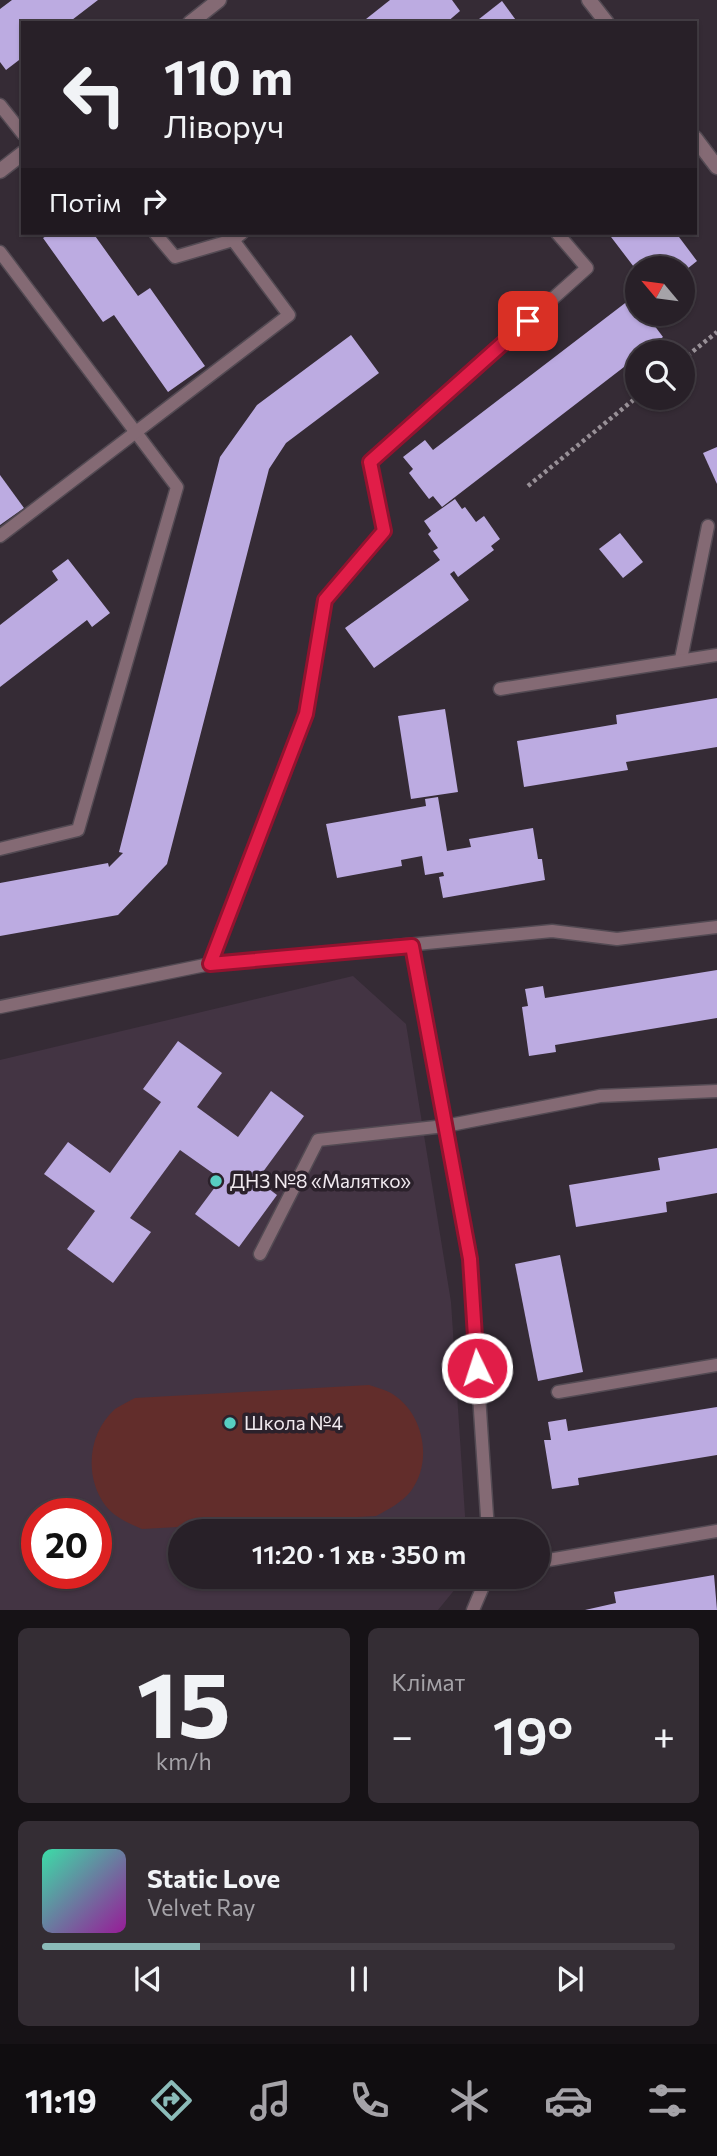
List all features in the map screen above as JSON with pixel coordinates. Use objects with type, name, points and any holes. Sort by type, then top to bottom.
[{"type":"street","points":[[193,21],[219,0]]},
{"type":"street","points":[[589,0],[605,21]]},
{"type":"street","points":[[697,141],[717,167]]},
{"type":"street","points":[[0,171],[21,155]]},
{"type":"lane","points":[[0,105],[21,131]]},
{"type":"lane","points":[[0,536],[289,315],[238,236],[175,257],[157,235]]},
{"type":"lane","points":[[210,964],[306,714],[325,600],[384,531],[370,462],[587,268],[558,235]]},
{"type":"lane","points":[[0,252],[177,487],[78,830],[0,849]]},
{"type":"lane","points":[[681,659],[708,526]]},
{"type":"lane","points":[[500,689],[717,655]]},
{"type":"lane","points":[[0,1007],[210,964],[552,931],[617,939],[717,927]]},
{"type":"lane","points":[[412,946],[470,1259],[487,1519]]},
{"type":"lane","points":[[260,1254],[318,1140],[445,1126],[600,1096],[717,1091]]},
{"type":"lane","points":[[558,1392],[717,1365]]},
{"type":"lane","points":[[550,1560],[717,1531]]},
{"type":"lane","points":[[473,1610],[482,1589]]},
{"type":"path","points":[[695,350],[717,332]]},
{"type":"path","points":[[528,486],[625,407]]},
{"type":"shaded area","points":[[353,976],[406,1024],[451,1302],[465,1519],[168,1519],[168,1589],[455,1589],[438,1610],[0,1610],[0,1060]]},
{"type":"shaded area","points":[[369,1385],[389,1392],[401,1400],[410,1411],[421,1437],[422,1465],[411,1491],[376,1516],[322,1519],[168,1519],[168,1528],[142,1529],[112,1512],[112,1498],[101,1498],[92,1468],[94,1442],[99,1430],[115,1409],[135,1398]]},
{"type":"building","points":[[12,0],[98,0],[71,21],[21,21],[21,59],[6,70],[0,62],[0,9]]},
{"type":"building","points":[[390,0],[452,0],[460,11],[448,21],[364,21]]},
{"type":"building","points":[[502,1],[517,21],[477,21]]},
{"type":"building","points":[[48,235],[94,235],[138,296],[150,288],[205,366],[168,392],[114,315],[103,322],[43,238]]},
{"type":"building","points":[[610,235],[678,235],[693,256],[626,256]]},
{"type":"building","points":[[625,303],[625,326],[655,326],[663,337],[659,340],[625,340],[625,366],[442,507],[433,496],[429,499],[409,473],[413,469],[403,457],[425,440],[433,450]]},
{"type":"building","points":[[351,335],[379,373],[286,443],[269,469],[167,864],[118,915],[0,936],[0,883],[108,863],[109,867],[123,853],[119,852],[220,457],[257,405]]},
{"type":"building","points":[[717,447],[717,484],[703,453]]},
{"type":"building","points":[[0,475],[24,508],[0,525]]},
{"type":"building","points":[[455,499],[476,522],[484,516],[500,539],[491,546],[494,550],[458,577],[454,571],[450,574],[469,600],[374,668],[345,628],[440,560],[433,551],[438,548],[428,534],[431,531],[424,521]]},
{"type":"building","points":[[620,533],[643,562],[623,578],[599,549]]},
{"type":"building","points":[[68,559],[110,613],[92,627],[87,620],[0,687],[0,625],[58,580],[52,571]]},
{"type":"building","points":[[717,698],[717,747],[626,762],[628,770],[524,787],[517,741],[617,724],[616,715]]},
{"type":"building","points":[[445,709],[458,792],[411,799],[398,716]]},
{"type":"building","points":[[438,797],[447,851],[471,847],[469,839],[533,828],[545,880],[443,898],[439,877],[444,876],[443,872],[425,875],[422,856],[401,860],[402,866],[337,878],[326,824],[426,806],[425,799]]},
{"type":"building","points":[[717,970],[717,1018],[555,1045],[556,1052],[529,1056],[522,1007],[528,1006],[525,989],[543,986],[545,998]]},
{"type":"building","points":[[178,1041],[222,1073],[197,1107],[238,1137],[271,1091],[304,1116],[257,1180],[277,1195],[239,1247],[195,1214],[221,1179],[180,1150],[130,1218],[151,1232],[113,1283],[67,1249],[95,1211],[44,1174],[68,1142],[110,1173],[161,1102],[143,1089]]},
{"type":"building","points":[[717,1148],[717,1193],[666,1202],[667,1212],[576,1227],[569,1185],[660,1170],[658,1158]]},
{"type":"building","points":[[560,1255],[583,1372],[538,1381],[515,1264]]},
{"type":"building","points":[[717,1407],[717,1455],[578,1478],[579,1485],[552,1489],[544,1440],[551,1440],[548,1422],[566,1419],[568,1431]]},
{"type":"building","points":[[714,1575],[717,1610],[585,1610],[616,1603],[614,1592]]},
{"type":"place","name":"ДНЗ №8 «Малятко»","points":[[216,1181]]},
{"type":"place","name":"Школа №4","points":[[230,1423]]},
{"type":"route","points":[[477,1368],[470,1259],[412,946],[210,964],[306,714],[325,600],[384,531],[370,462],[528,321]]}]
